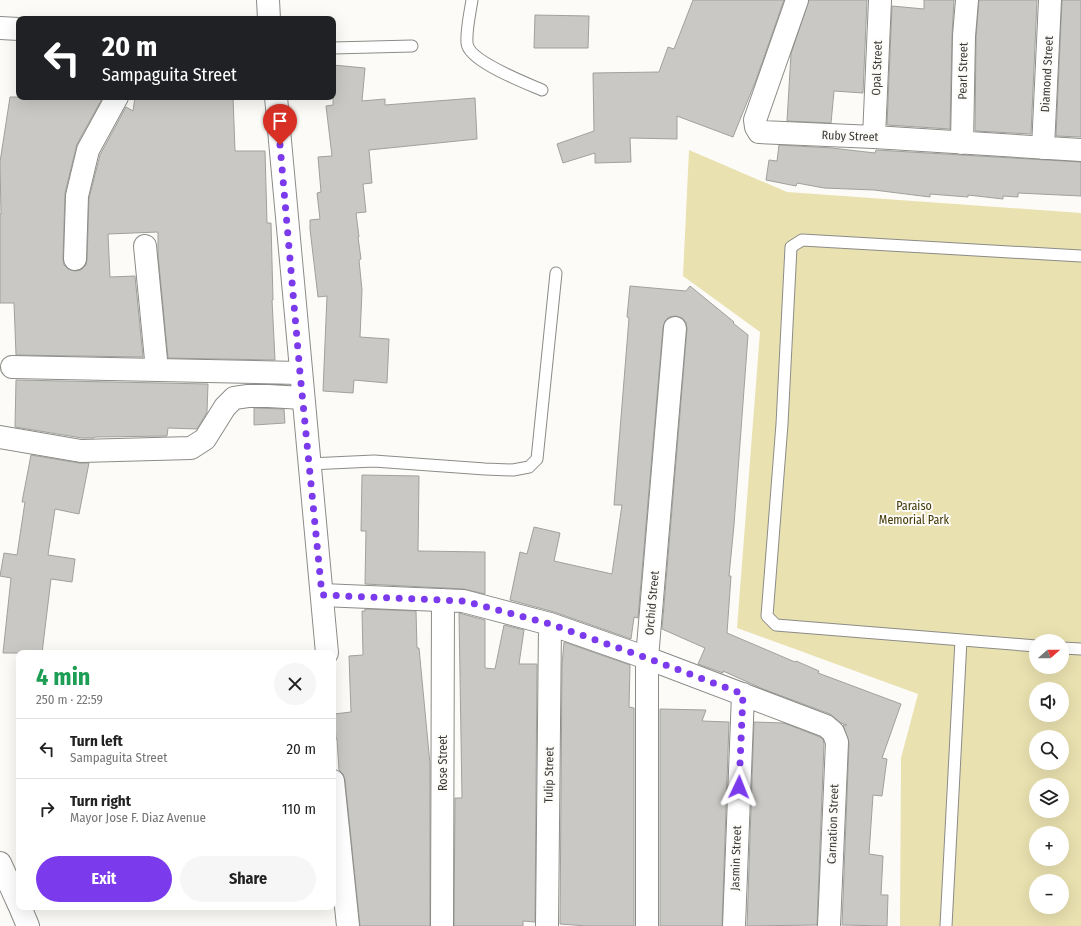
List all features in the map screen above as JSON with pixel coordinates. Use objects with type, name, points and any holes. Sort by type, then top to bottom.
[{"type":"street","points":[[268,0],[269,16]]},
{"type":"street","name":"Ruby Street","points":[[797,0],[755,120],[759,132],[874,137],[1081,150]]},
{"type":"street","name":"Opal Street","points":[[874,137],[880,0]]},
{"type":"street","name":"Pearl Street","points":[[962,143],[964,36],[967,0]]},
{"type":"street","name":"Diamond Street","points":[[1043,148],[1050,0]]},
{"type":"street","points":[[0,28],[16,29]]},
{"type":"street","points":[[75,259],[77,196],[88,150],[115,100]]},
{"type":"street","points":[[276,100],[300,373],[327,650]]},
{"type":"street","points":[[145,246],[157,370]]},
{"type":"street","name":"Orchid Street","points":[[646,926],[647,658],[675,328]]},
{"type":"street","points":[[12,367],[300,373]]},
{"type":"street","points":[[0,437],[81,451],[191,448],[205,440],[225,407],[234,398],[261,396],[303,398]]},
{"type":"street","points":[[322,595],[464,601],[550,624],[743,694]]},
{"type":"street","name":"Rose Street","points":[[442,926],[443,600]]},
{"type":"street","name":"Tulip Street","points":[[547,926],[550,624]]},
{"type":"street","name":"Carnation Street","points":[[743,694],[826,726],[833,732],[836,742],[829,926]]},
{"type":"street","name":"Jasmin Street","points":[[734,926],[743,694]]},
{"type":"street","points":[[336,810],[348,926]]},
{"type":"street","points":[[0,863],[16,899]]},
{"type":"street","points":[[21,910],[28,926]]},
{"type":"lane","points":[[472,0],[467,44],[472,53],[494,68],[542,90]]},
{"type":"lane","points":[[336,48],[412,46]]},
{"type":"lane","points":[[1029,645],[776,625],[767,616],[782,424],[791,247],[802,240],[1081,256]]},
{"type":"lane","points":[[309,464],[374,462],[506,470],[529,467],[537,458],[556,273]]},
{"type":"lane","points":[[946,926],[961,640]]},
{"type":"lane","points":[[1069,648],[1081,649]]},
{"type":"green space","name":"Paraiso Memorial Park","points":[[689,150],[787,192],[1081,213],[1081,926],[900,926],[901,758],[918,694],[737,628],[760,332],[683,276]]},
{"type":"building","points":[[693,0],[784,0],[756,80],[733,137],[677,116],[677,139],[630,138],[631,162],[595,163],[595,153],[563,163],[557,144],[594,131],[593,73],[659,72],[668,47],[674,49]]},
{"type":"building","points":[[809,0],[867,0],[863,93],[834,91],[831,123],[787,121],[791,54]]},
{"type":"building","points":[[924,0],[954,0],[950,129],[887,125],[892,6],[924,9]]},
{"type":"building","points":[[979,0],[1037,0],[1031,134],[975,131],[976,37]]},
{"type":"building","points":[[1062,0],[1081,0],[1081,137],[1056,136]]},
{"type":"building","points":[[535,15],[589,16],[588,48],[534,48]]},
{"type":"building","points":[[336,65],[365,68],[362,101],[385,99],[385,105],[475,98],[477,139],[369,150],[372,183],[363,184],[366,212],[356,213],[361,259],[359,260],[362,290],[360,337],[389,339],[387,383],[354,380],[353,393],[323,391],[327,296],[318,297],[310,229],[310,220],[320,219],[317,193],[321,192],[318,157],[332,156],[326,106],[333,105],[333,100],[336,100]]},
{"type":"building","points":[[10,97],[16,97],[16,100],[101,100],[77,144],[65,193],[64,265],[68,269],[75,271],[81,270],[86,265],[87,260],[89,198],[100,155],[126,107],[133,111],[135,100],[233,100],[235,151],[265,151],[267,223],[271,223],[272,300],[275,360],[168,358],[158,255],[158,232],[108,234],[110,277],[135,276],[143,357],[16,355],[14,303],[0,303],[0,162]]},
{"type":"building","points":[[779,145],[832,148],[875,153],[876,150],[1081,162],[1081,196],[1018,193],[1018,197],[1003,196],[1003,199],[968,195],[968,197],[930,194],[930,197],[874,190],[824,188],[797,183],[796,186],[766,180],[769,160],[777,161]]},
{"type":"building","points":[[630,286],[686,291],[690,286],[748,335],[729,576],[731,576],[727,633],[819,671],[818,673],[901,704],[882,758],[887,759],[882,796],[873,795],[869,854],[883,856],[881,895],[888,895],[887,926],[842,925],[849,743],[843,725],[847,725],[841,723],[830,714],[763,689],[723,671],[723,673],[698,664],[705,648],[662,629],[687,329],[686,322],[682,318],[676,316],[669,317],[665,321],[663,327],[638,618],[634,617],[631,639],[554,612],[510,600],[520,552],[527,554],[534,527],[560,533],[554,561],[612,574],[622,505],[614,505],[629,318],[627,317]]},
{"type":"building","points":[[16,380],[208,384],[207,412],[197,429],[168,428],[167,436],[82,438],[15,427]]},
{"type":"building","points":[[254,408],[284,409],[285,423],[254,425]]},
{"type":"building","points":[[31,455],[79,463],[89,463],[79,514],[55,509],[48,555],[75,559],[72,582],[51,579],[42,650],[16,650],[16,653],[3,653],[11,578],[0,576],[4,553],[17,555],[25,502],[22,502]]},
{"type":"building","points":[[362,475],[419,476],[418,551],[485,552],[485,594],[464,589],[365,584],[366,531],[361,531]]},
{"type":"building","points":[[365,609],[416,611],[417,648],[419,648],[430,764],[430,926],[360,926],[345,780],[343,774],[339,770],[336,739],[336,714],[351,712],[349,656],[363,655],[362,611],[365,611]]},
{"type":"building","points":[[459,613],[485,620],[485,668],[495,669],[504,625],[524,630],[519,664],[537,664],[535,922],[523,921],[523,926],[454,926],[455,798],[462,798]]},
{"type":"building","points":[[564,642],[630,665],[629,707],[634,708],[634,926],[587,926],[560,924],[562,665]]},
{"type":"building","points":[[660,709],[706,710],[702,721],[729,722],[722,926],[660,926]]},
{"type":"building","points":[[754,722],[784,723],[823,739],[817,925],[747,926]]},
{"type":"route","points":[[280,145],[300,373],[322,595],[375,596],[464,601],[550,624],[743,694],[739,787]]}]
